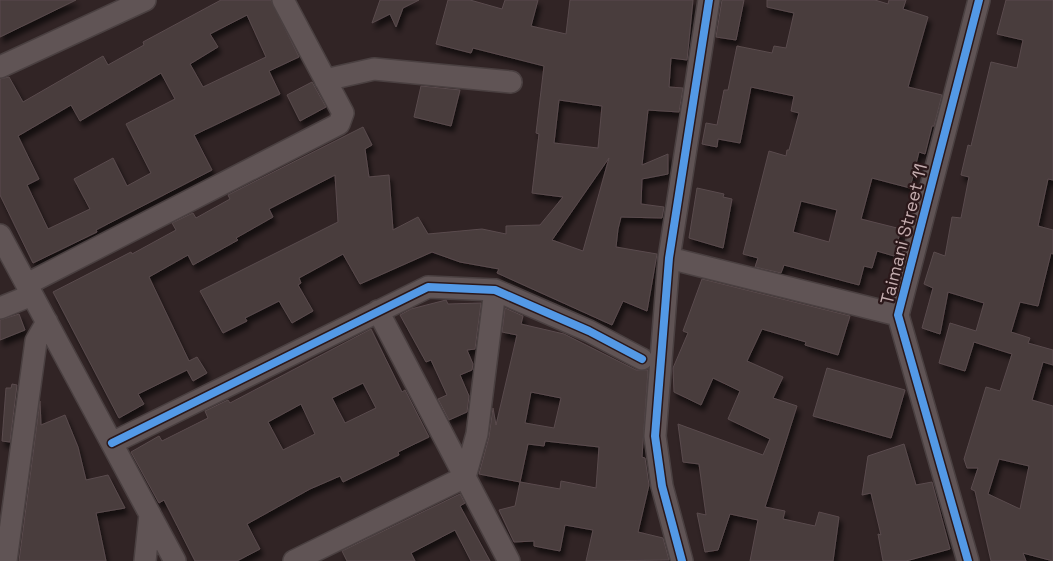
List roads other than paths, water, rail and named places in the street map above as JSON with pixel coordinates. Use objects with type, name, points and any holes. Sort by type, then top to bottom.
[{"type":"street","points":[[0,67],[145,0]]},
{"type":"street","points":[[0,308],[29,290],[339,124],[343,112],[283,0]]},
{"type":"street","points":[[682,561],[662,486],[655,436],[669,258],[709,0]]},
{"type":"street","name":"Taimani Street 11","points":[[968,561],[898,315],[979,0]]},
{"type":"street","points":[[325,80],[374,69],[511,82]]},
{"type":"street","points":[[0,234],[175,561]]},
{"type":"street","points":[[669,258],[898,315]]},
{"type":"street","points":[[112,444],[428,287],[495,290],[589,331],[642,359]]},
{"type":"street","points":[[294,561],[465,477],[477,434],[495,290]]},
{"type":"street","points":[[378,311],[509,561]]},
{"type":"street","points":[[6,561],[36,341],[47,322]]},
{"type":"street","points":[[144,561],[150,514]]}]
